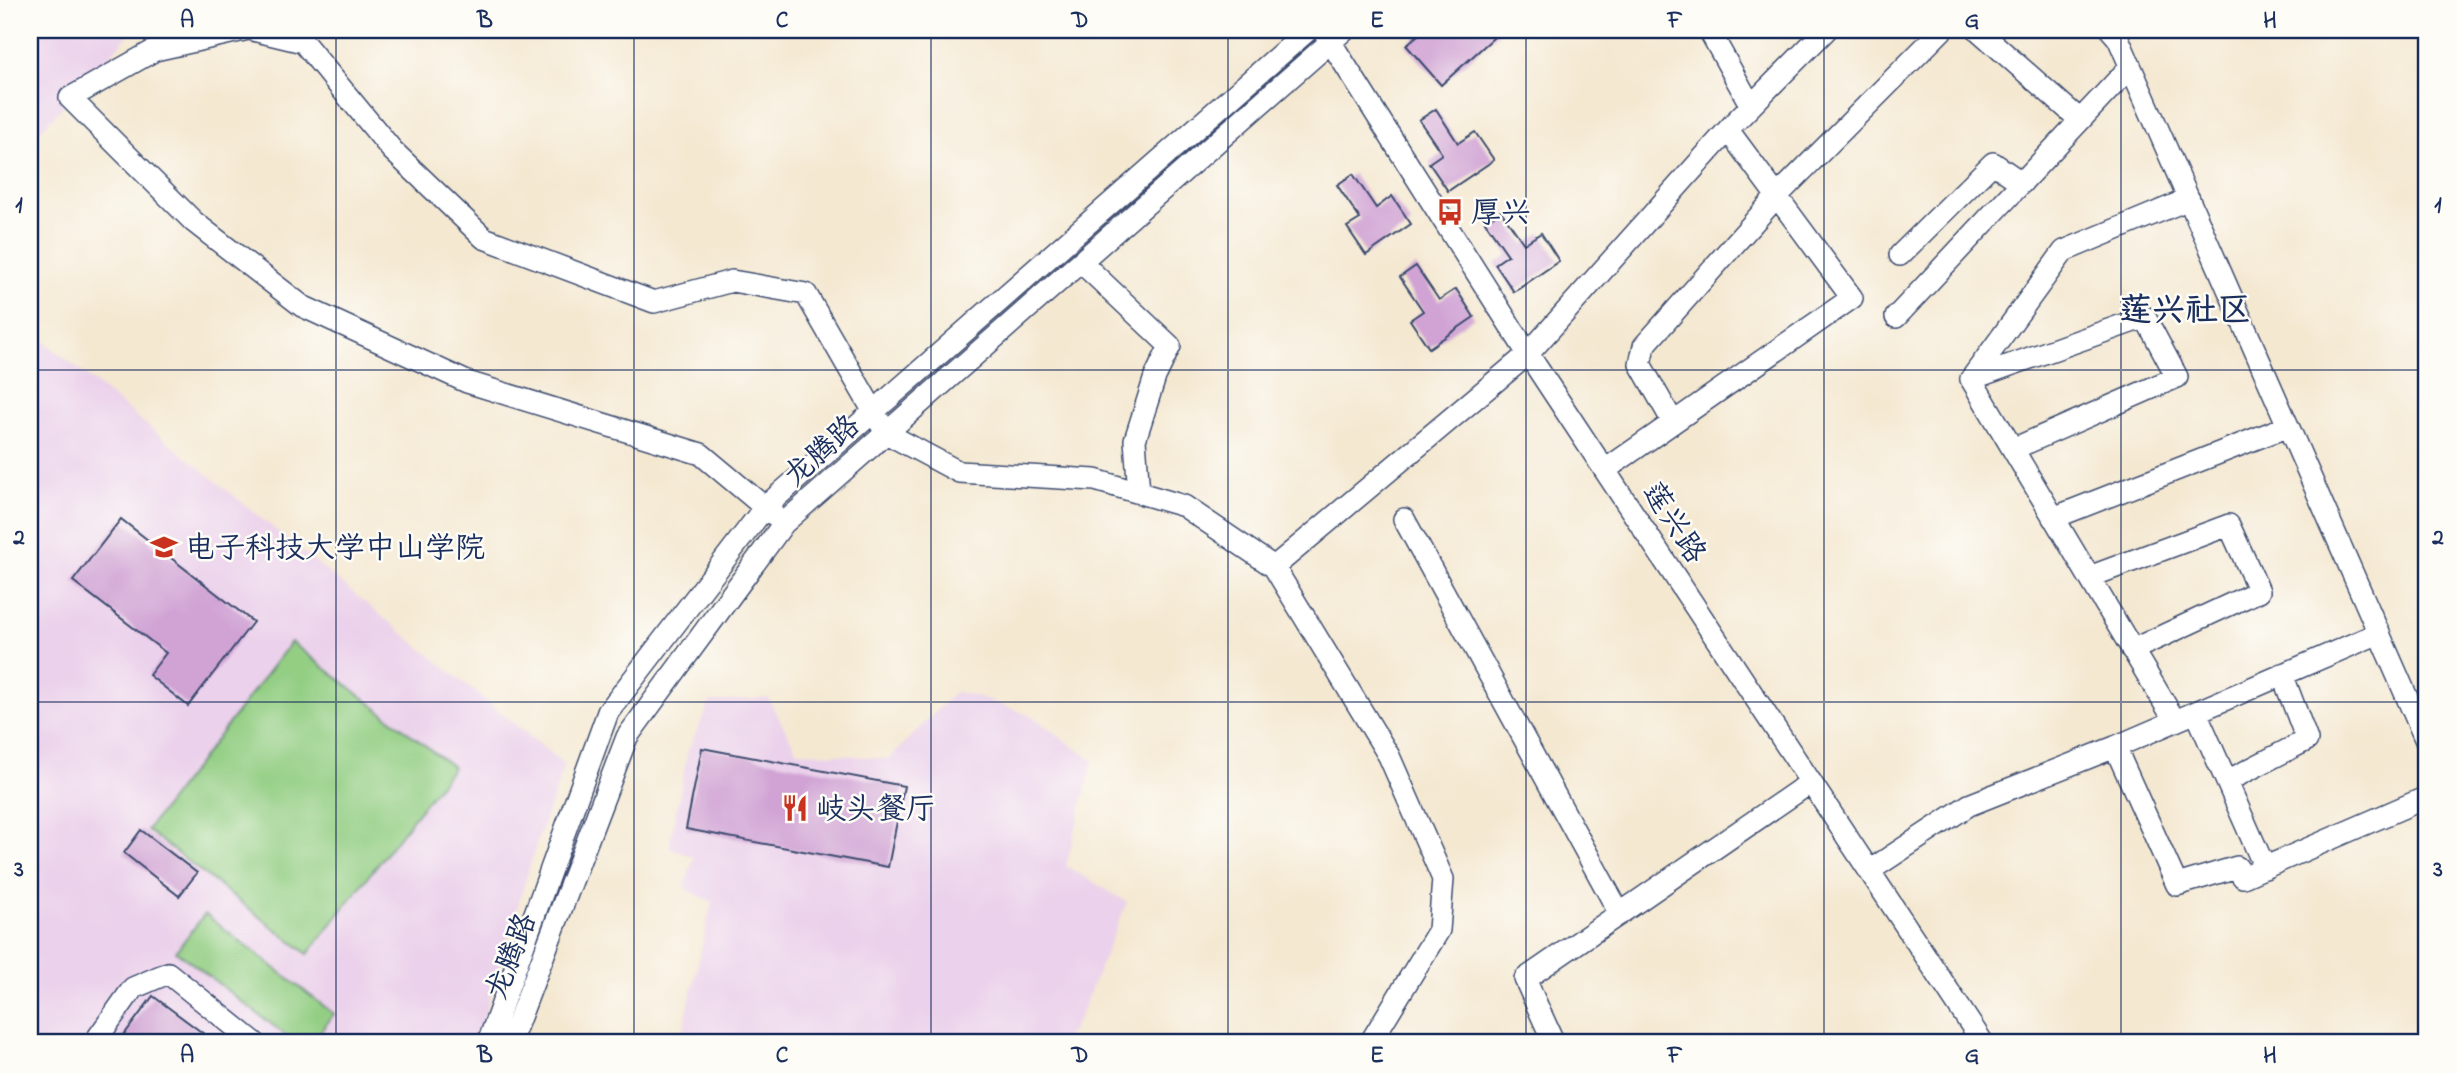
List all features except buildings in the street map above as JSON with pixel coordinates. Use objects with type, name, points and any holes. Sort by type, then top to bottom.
[{"type":"street","points":[[244,30],[155,50],[70,98],[194,222],[302,306],[467,383],[701,454],[784,523]]},
{"type":"street","points":[[253,30],[303,42],[393,149],[484,238],[654,302],[732,281],[806,294],[886,433],[959,472],[1095,480],[1184,506],[1274,567],[1389,756],[1443,879],[1439,930],[1370,1043]]},
{"type":"street","name":"龙腾路","points":[[488,1043],[608,712],[765,508],[1308,30]]},
{"type":"street","points":[[1709,30],[1751,106]]},
{"type":"street","points":[[1274,567],[1528,354],[1728,130],[1825,30]]},
{"type":"street","points":[[1673,422],[1640,364],[1644,346],[1777,196],[1942,30]]},
{"type":"street","points":[[1978,30],[2080,120]]},
{"type":"street","points":[[2111,30],[2130,66],[2189,199],[2427,743]]},
{"type":"street","name":"龙腾路","points":[[510,1043],[627,737],[784,523],[1081,262],[1332,34]]},
{"type":"street","name":"莲兴路","points":[[1332,34],[1528,354],[1983,1043]]},
{"type":"street","points":[[1896,317],[2130,66]]},
{"type":"street","points":[[1605,470],[1852,298],[1728,130]]},
{"type":"street","points":[[1900,255],[1993,163],[2022,183]]},
{"type":"street","points":[[1971,379],[2064,251],[2189,199]]},
{"type":"street","points":[[1081,262],[1170,346],[1155,377],[1135,440],[1139,493]]},
{"type":"street","points":[[1971,379],[2145,317],[2177,377],[2013,449]]},
{"type":"street","points":[[1971,379],[2175,721]]},
{"type":"street","points":[[2053,518],[2288,426]]},
{"type":"street","points":[[1404,519],[1620,914]]},
{"type":"street","points":[[2089,577],[2229,525],[2259,591],[2132,650]]},
{"type":"street","points":[[1869,871],[1969,805],[2115,747],[2379,632]]},
{"type":"street","points":[[2227,781],[2307,740],[2282,674]]},
{"type":"street","points":[[2196,712],[2265,868]]},
{"type":"street","points":[[2115,747],[2178,885],[2237,867],[2243,877],[2427,797]]},
{"type":"street","points":[[1554,1043],[1525,979],[1811,782]]},
{"type":"street","points":[[94,1043],[133,988],[168,973],[255,1043]]},
{"type":"shaded area","points":[[30,30],[133,30],[30,142]]},
{"type":"shaded area","name":"电子科技大学中山学院","points":[[30,330],[565,765],[538,839],[476,1043],[30,1043]]},
{"type":"shaded area","points":[[955,692],[983,698],[1033,717],[1093,761],[1066,866],[1127,902],[1079,1018],[1063,1043],[680,1043],[712,902],[684,888],[694,857],[669,848],[688,751],[710,702],[768,698],[797,751],[889,759]]},
{"type":"green space","points":[[291,642],[453,767],[308,954],[147,830]]},
{"type":"green space","points":[[205,914],[334,1014],[312,1043],[296,1043],[176,951]]},
{"type":"place","name":"厚兴","points":[[1450,212]]},
{"type":"place","name":"电子科技大学中山学院","points":[[164,547]]},
{"type":"place","name":"岐头餐厅","points":[[795,808]]},
{"type":"district","name":"莲兴社区","points":[[2185,308]]}]
